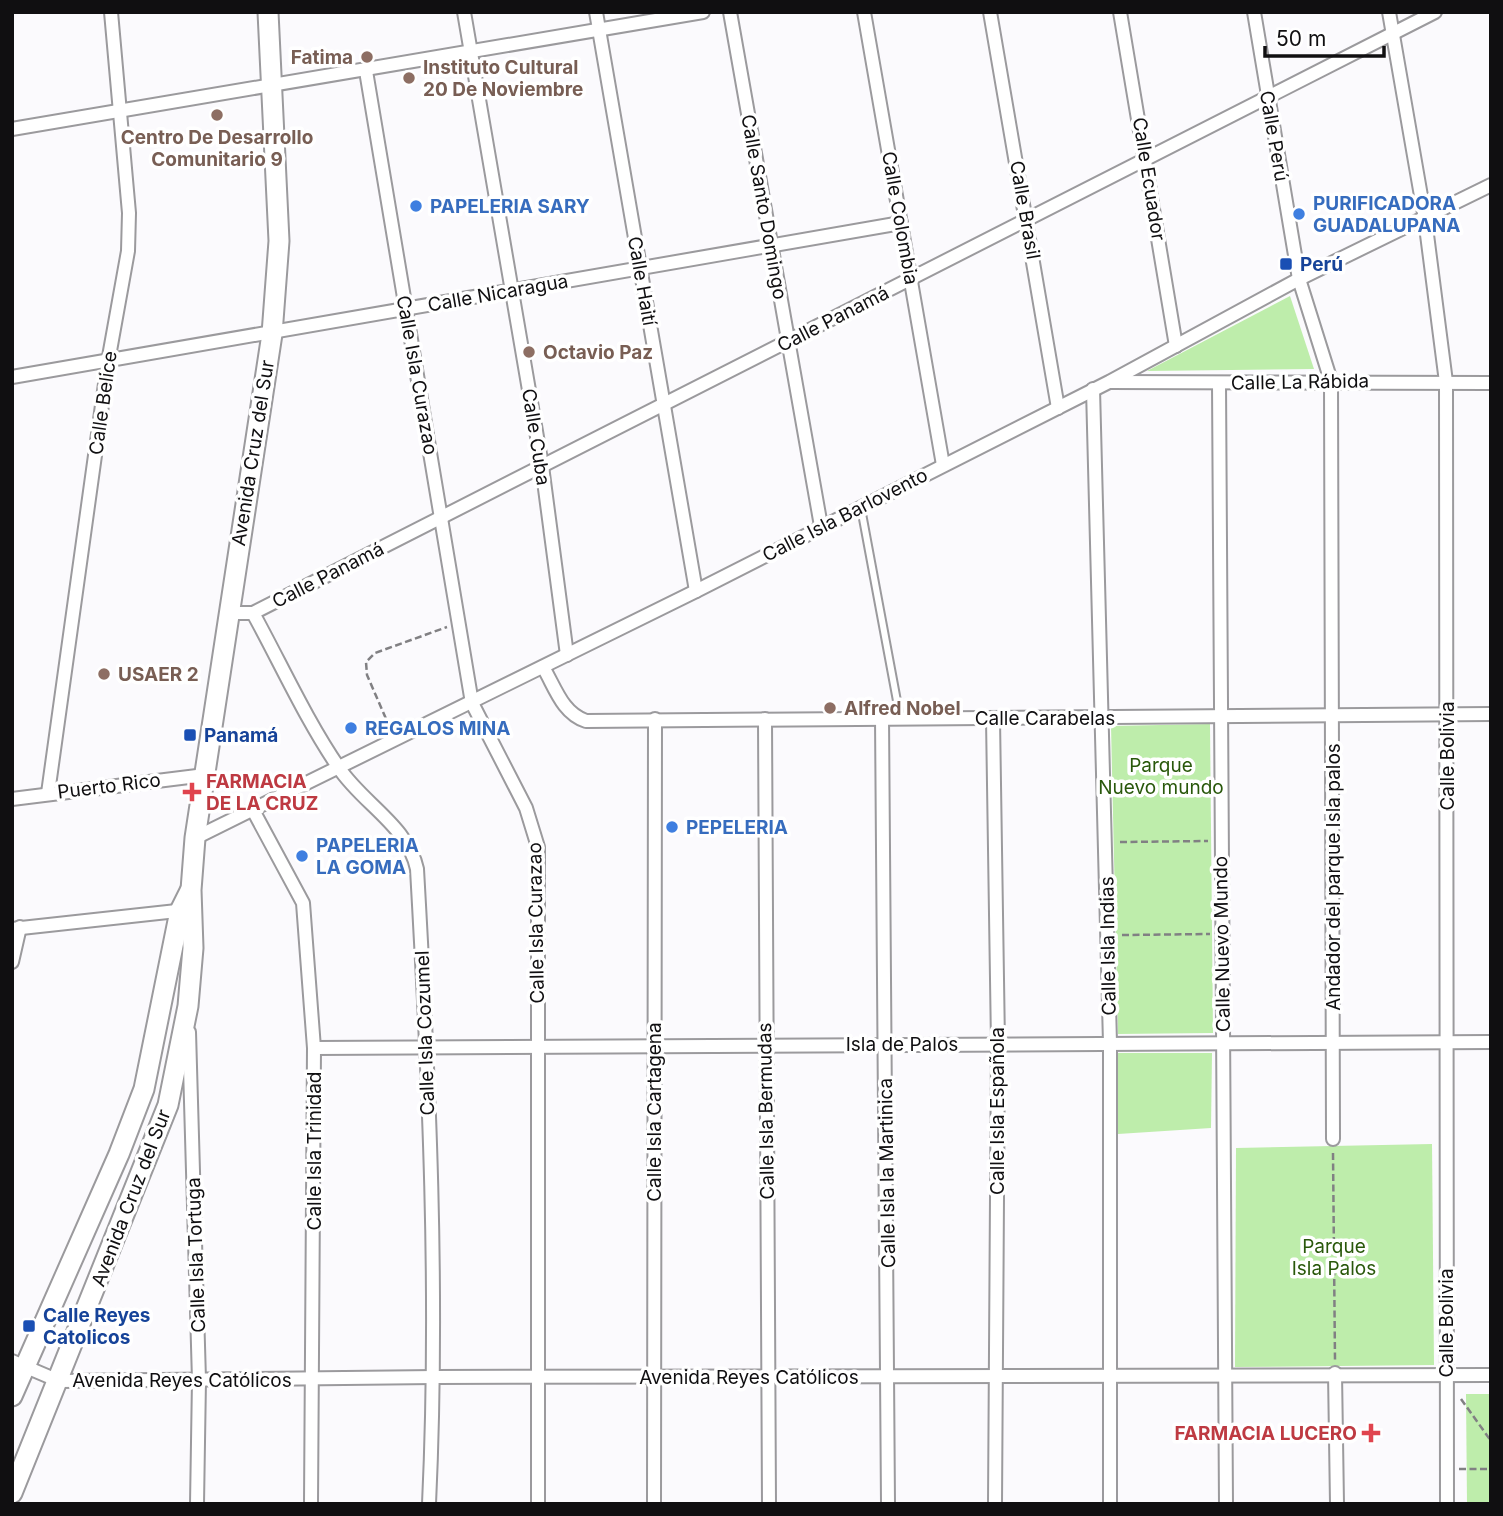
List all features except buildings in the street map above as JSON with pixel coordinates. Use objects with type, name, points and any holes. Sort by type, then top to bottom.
[{"type":"main road","name":"Avenida Cruz del Sur","points":[[12,1493],[168,1105],[188,1006],[188,904],[195,838],[272,334],[279,241],[268,12]]},
{"type":"main road","name":"Avenida Cruz del Sur","points":[[12,1396],[18,1364],[119,1154],[144,1089],[188,904]]},
{"type":"street","name":"Calle Belice","points":[[48,793],[108,362],[129,235],[111,12]]},
{"type":"street","name":"Calle Cuba","points":[[464,12],[542,467],[567,655]]},
{"type":"street","name":"Calle Haití","points":[[596,12],[696,591]]},
{"type":"street","points":[[12,129],[702,12]]},
{"type":"street","name":"Calle Santo Domingo","points":[[730,12],[821,526]]},
{"type":"street","name":"Calle Colombia","points":[[864,12],[943,465]]},
{"type":"street","name":"Calle Brasil","points":[[990,12],[1058,408]]},
{"type":"street","name":"Calle Ecuador","points":[[1120,12],[1176,346]]},
{"type":"street","name":"Calle Perú","points":[[1254,12],[1299,279],[1331,381]]},
{"type":"street","name":"Calle Bolivia","points":[[1390,12],[1425,219],[1446,382],[1447,1504]]},
{"type":"street","name":"Calle Panamá","points":[[228,613],[253,613],[1435,12]]},
{"type":"street","name":"Calle Isla Curazao","points":[[366,71],[472,703],[526,808],[538,846],[538,1504]]},
{"type":"street","name":"Calle Isla Barlovento","points":[[195,838],[254,812],[696,591],[1109,382],[1299,279],[1491,185]]},
{"type":"street","name":"Calle Nicaragua","points":[[12,377],[901,223]]},
{"type":"street","name":"Andador del parque Isla palos","points":[[1331,381],[1333,1139]]},
{"type":"street","name":"Calle La Rábida","points":[[1109,382],[1491,383]]},
{"type":"street","name":"Calle Nuevo Mundo","points":[[1219,383],[1226,1504]]},
{"type":"street","name":"Calle Isla Indias","points":[[1093,389],[1110,1043],[1110,1504]]},
{"type":"street","name":"Calle Isla Cozumel","points":[[253,613],[340,769],[402,836],[415,859],[427,1047],[435,1377],[429,1504]]},
{"type":"street","name":"Calle Carabelas","points":[[543,667],[564,707],[575,717],[586,720],[1491,714]]},
{"type":"street","name":"Calle Isla la Martinica","points":[[882,717],[888,1504]]},
{"type":"street","name":"Calle Isla Cartagena","points":[[654,1504],[655,719]]},
{"type":"street","name":"Calle Isla Bermudas","points":[[765,719],[769,1504]]},
{"type":"street","name":"Calle Isla Española","points":[[993,719],[998,1044],[995,1504]]},
{"type":"street","name":"Puerto Rico","points":[[12,799],[205,775]]},
{"type":"street","name":"Calle Isla Trinidad","points":[[254,812],[303,903],[314,1048],[314,1379],[311,1504]]},
{"type":"street","points":[[12,962],[16,928],[188,904]]},
{"type":"street","name":"Calle Isla Tortuga","points":[[188,1006],[199,1380],[197,1504]]},
{"type":"street","name":"Isla de Palos","points":[[314,1048],[1491,1042]]},
{"type":"street","name":"Avenida Reyes Católicos","points":[[18,1364],[59,1381],[653,1376],[1110,1377],[1335,1373],[1491,1375]]},
{"type":"street","points":[[1335,1373],[1336,1504]]},
{"type":"lane","points":[[860,506],[900,718]]},
{"type":"path","points":[[396,741],[367,676],[366,662],[374,653],[459,623]]},
{"type":"path","points":[[1106,842],[1221,841]]},
{"type":"path","points":[[1108,935],[1222,933]]},
{"type":"path","points":[[1333,1139],[1335,1373]]},
{"type":"path","points":[[1446,1376],[1491,1441]]},
{"type":"path","points":[[1447,1469],[1491,1469]]},
{"type":"green space","points":[[1290,296],[1314,369],[1147,371]]},
{"type":"green space","name":"Parque Nuevo mundo","points":[[1210,724],[1213,1033],[1118,1034],[1111,726]]},
{"type":"green space","points":[[1118,1053],[1212,1053],[1211,1128],[1118,1134]]},
{"type":"green space","name":"Parque Isla Palos","points":[[1432,1144],[1434,1365],[1235,1367],[1236,1148]]},
{"type":"green space","points":[[1466,1394],[1491,1394],[1491,1504],[1467,1504]]},
{"type":"place","name":"Fatima","points":[[367,57]]},
{"type":"place","name":"Instituto Cultural 20 De Noviembre","points":[[409,78]]},
{"type":"place","name":"Centro De Desarrollo Comunitario 9","points":[[217,115]]},
{"type":"place","name":"PAPELERIA SARY","points":[[416,206]]},
{"type":"place","name":"PURIFICADORA GUADALUPANA","points":[[1299,214]]},
{"type":"place","name":"Perú","points":[[1286,264]]},
{"type":"place","name":"Octavio Paz","points":[[529,352]]},
{"type":"place","name":"USAER 2","points":[[104,674]]},
{"type":"place","name":"Alfred Nobel","points":[[830,708]]},
{"type":"place","name":"REGALOS MINA","points":[[351,728]]},
{"type":"place","name":"Panamá","points":[[190,735]]},
{"type":"place","name":"FARMACIA DE LA CRUZ","points":[[192,792]]},
{"type":"place","name":"PEPELERIA","points":[[672,827]]},
{"type":"place","name":"PAPELERIA LA GOMA","points":[[302,856]]},
{"type":"place","name":"Calle Reyes Catolicos","points":[[29,1326]]},
{"type":"place","name":"FARMACIA LUCERO","points":[[1371,1433]]}]
